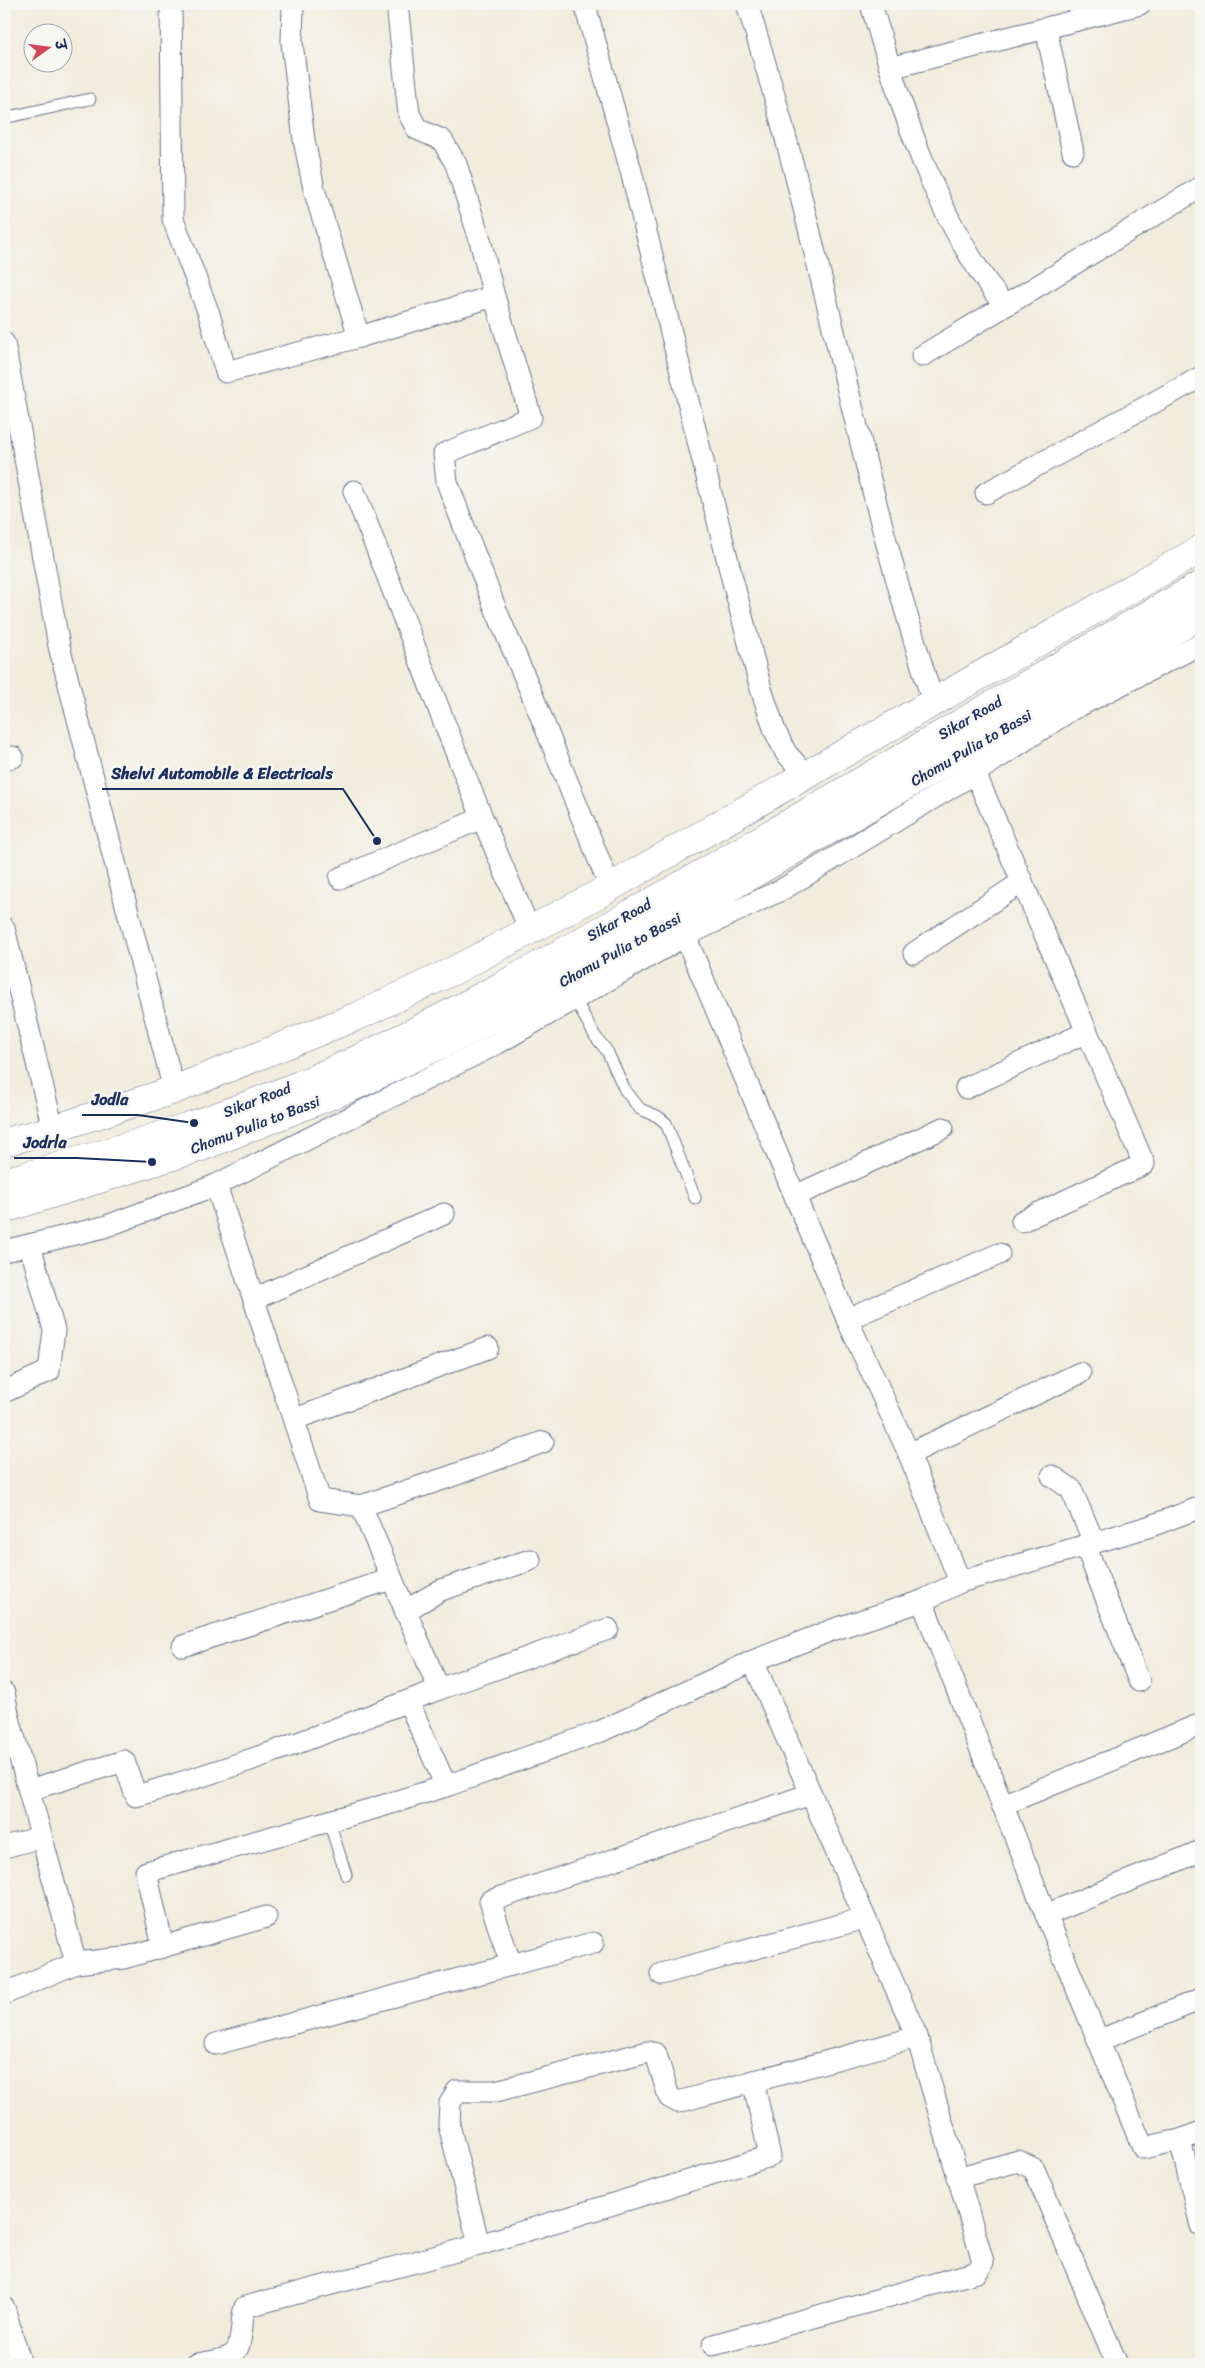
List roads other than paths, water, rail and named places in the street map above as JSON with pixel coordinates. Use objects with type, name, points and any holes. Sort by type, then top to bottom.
[{"type":"main road","points":[[4,1142],[53,1129],[174,1090],[360,1016],[453,971],[610,887],[1201,549]]},
{"type":"main road","name":"Sikar Road","points":[[4,1182],[70,1164],[234,1110],[353,1062],[503,985],[735,856],[1201,585]]},
{"type":"main road","name":"Chomu Pulia to Bassi","points":[[4,1208],[199,1148],[357,1084],[452,1039],[578,975],[1201,615]]},
{"type":"street","points":[[171,4],[173,218],[209,314],[226,372],[359,337],[494,296]]},
{"type":"street","points":[[293,4],[292,43],[306,148],[314,189],[359,337]]},
{"type":"street","points":[[397,4],[409,114],[417,129],[442,140],[456,164],[531,417],[444,454],[447,482],[496,610],[532,692],[610,887]]},
{"type":"street","points":[[588,4],[586,9],[628,162],[761,689],[775,731],[786,753],[806,775]]},
{"type":"street","points":[[747,4],[787,145],[903,604],[933,702]]},
{"type":"street","points":[[871,4],[890,68],[931,186],[981,277],[1004,305]]},
{"type":"street","points":[[890,68],[1140,4]]},
{"type":"street","points":[[1046,29],[1072,152]]},
{"type":"street","points":[[922,356],[1201,187]]},
{"type":"street","points":[[5,354],[59,646],[174,1090]]},
{"type":"street","points":[[986,493],[1201,377]]},
{"type":"street","points":[[354,491],[482,818],[530,930]]},
{"type":"street","points":[[4,1251],[104,1227],[216,1185],[498,1043],[685,936],[783,889],[975,773],[1070,710],[1201,644]]},
{"type":"street","points":[[975,773],[1144,1164],[1022,1221]]},
{"type":"street","points":[[340,878],[482,818]]},
{"type":"street","points":[[914,953],[1022,882]]},
{"type":"street","points":[[4,928],[53,1129]]},
{"type":"street","points":[[685,936],[847,1319],[909,1454],[960,1582]]},
{"type":"street","points":[[966,1088],[1087,1032]]},
{"type":"street","points":[[795,1196],[942,1128]]},
{"type":"street","points":[[216,1185],[295,1419],[320,1500],[360,1506],[449,1477],[543,1442]]},
{"type":"street","points":[[254,1299],[444,1214]]},
{"type":"street","points":[[4,1392],[49,1371],[54,1330],[30,1245]]},
{"type":"street","points":[[847,1319],[999,1254]]},
{"type":"street","points":[[295,1419],[488,1348]]},
{"type":"street","points":[[909,1454],[1080,1373]]},
{"type":"street","points":[[1052,1476],[1071,1489],[1139,1681]]},
{"type":"street","points":[[360,1506],[439,1689]]},
{"type":"street","points":[[163,1947],[146,1872],[446,1786],[598,1732],[753,1661],[832,1630],[922,1602],[960,1582],[1151,1526],[1201,1507]]},
{"type":"street","points":[[405,1611],[441,1590],[530,1560]]},
{"type":"street","points":[[183,1646],[391,1579]]},
{"type":"street","points":[[922,1602],[1046,1915],[1142,2148],[1180,2140],[1201,2132]]},
{"type":"street","points":[[29,1790],[124,1761],[136,1796],[221,1770],[608,1629]]},
{"type":"street","points":[[713,2345],[977,2272],[983,2262],[917,2037],[753,1661]]},
{"type":"street","points":[[4,1693],[6,1719],[29,1790],[76,1963]]},
{"type":"street","points":[[408,1701],[446,1786]]},
{"type":"street","points":[[1002,1805],[1201,1724]]},
{"type":"street","points":[[510,1965],[490,1901],[811,1794]]},
{"type":"street","points":[[4,1846],[42,1836]]},
{"type":"street","points":[[1046,1915],[1201,1851]]},
{"type":"street","points":[[4,1994],[76,1963],[124,1958],[266,1917]]},
{"type":"street","points":[[661,1974],[865,1918]]},
{"type":"street","points":[[216,2044],[593,1943]]},
{"type":"street","points":[[1098,2041],[1201,1999]]},
{"type":"street","points":[[479,2245],[449,2125],[450,2103],[457,2091],[496,2091],[648,2052],[656,2054],[669,2097],[678,2102],[917,2037]]},
{"type":"street","points":[[197,2364],[231,2356],[238,2350],[241,2318],[245,2307],[479,2245],[770,2156],[753,2082]]},
{"type":"street","points":[[1180,2140],[1201,2226]]},
{"type":"street","points":[[957,2178],[1018,2162],[1034,2169],[1117,2364]]},
{"type":"street","points":[[4,2308],[21,2364]]},
{"type":"lane","points":[[4,118],[90,99]]},
{"type":"lane","points":[[575,999],[595,1036],[607,1051],[625,1090],[640,1109],[657,1116],[666,1123],[696,1198]]},
{"type":"lane","points":[[330,1820],[346,1876]]},
{"type":"place","name":"Shelvi Automobile & Electricals","points":[[377,841]]},
{"type":"place","name":"Jodla","points":[[194,1123]]},
{"type":"place","name":"Jodrla","points":[[152,1162]]}]
